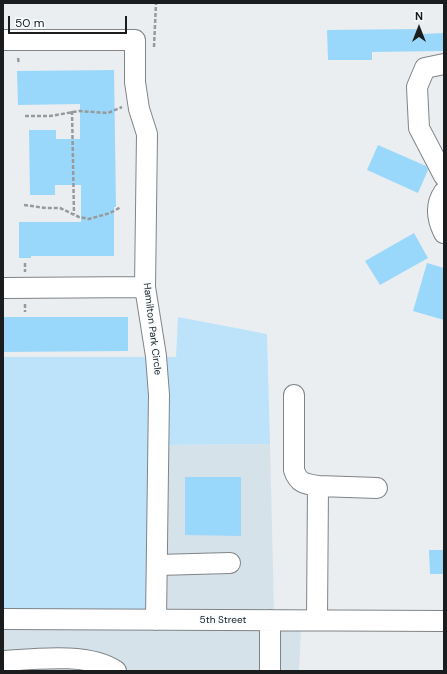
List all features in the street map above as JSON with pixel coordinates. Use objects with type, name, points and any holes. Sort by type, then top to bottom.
[{"type":"street","name":"Hamilton Park Circle","points":[[3,40],[135,40],[135,82],[139,109],[147,134],[145,287],[156,356],[159,394],[156,620]]},
{"type":"street","points":[[444,64],[425,68],[417,87],[419,128],[444,176]]},
{"type":"street","points":[[444,192],[438,208],[438,221],[444,233]]},
{"type":"street","points":[[3,288],[145,287]]},
{"type":"street","points":[[294,395],[294,470],[296,478],[304,484],[318,486],[377,488]]},
{"type":"street","points":[[317,620],[318,486]]},
{"type":"street","points":[[157,565],[230,563]]},
{"type":"street","name":"5th Street","points":[[3,619],[444,621]]},
{"type":"street","points":[[270,620],[270,671]]},
{"type":"street","points":[[3,661],[80,660],[110,667],[116,671]]},
{"type":"path","points":[[154,49],[156,3]]},
{"type":"path","points":[[25,116],[50,116],[72,112],[108,113],[123,106]]},
{"type":"path","points":[[72,112],[74,214]]},
{"type":"path","points":[[24,205],[60,208],[84,219],[95,218],[110,213],[120,207]]},
{"type":"shaded area","points":[[178,317],[267,334],[270,444],[164,445],[165,610],[3,609],[3,357],[176,357]]},
{"type":"shaded area","points":[[270,444],[274,610],[302,611],[3,609],[164,445]]},
{"type":"shaded area","points":[[3,628],[301,630],[299,671],[3,671]]},
{"type":"building","points":[[421,29],[421,34],[444,33],[444,51],[372,52],[372,60],[328,60],[327,30]]},
{"type":"building","points":[[114,70],[116,207],[114,207],[114,256],[31,256],[31,258],[19,258],[19,222],[81,222],[81,185],[55,185],[55,195],[30,195],[29,130],[56,130],[56,139],[80,139],[80,104],[18,105],[17,71]]},
{"type":"building","points":[[378,145],[426,166],[428,170],[418,193],[367,170]]},
{"type":"building","points":[[414,233],[428,258],[380,285],[365,261]]},
{"type":"building","points":[[427,263],[444,268],[444,320],[413,311]]},
{"type":"building","points":[[3,317],[128,317],[128,351],[3,352]]},
{"type":"building","points":[[185,477],[241,477],[241,536],[185,535]]},
{"type":"building","points":[[429,550],[444,550],[444,574],[430,574]]}]
